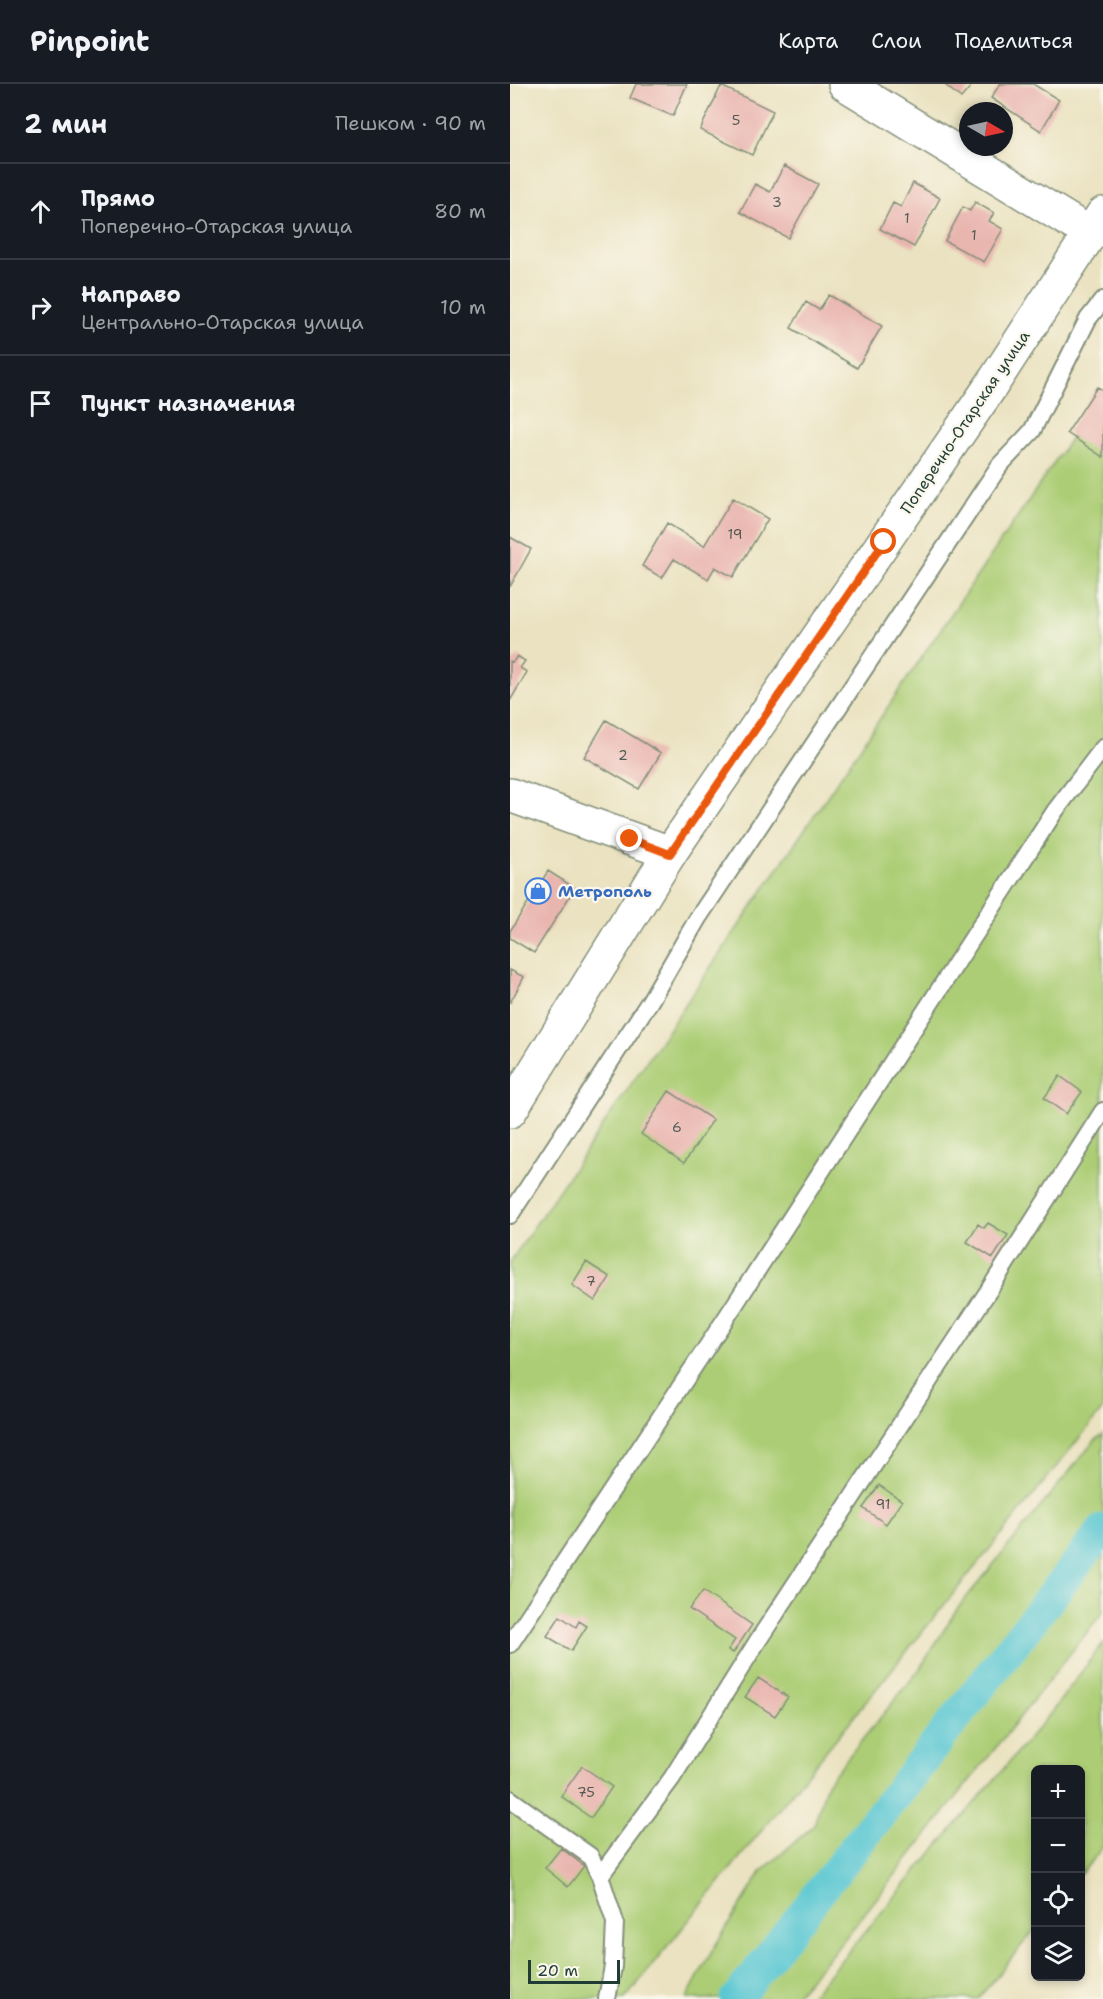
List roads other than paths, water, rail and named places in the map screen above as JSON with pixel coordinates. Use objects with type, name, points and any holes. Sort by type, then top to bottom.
[{"type":"street","points":[[845,84],[1097,224]]},
{"type":"street","name":"Поперечно-Отарская улица","points":[[510,1111],[670,854],[984,396],[1097,224]]},
{"type":"street","points":[[510,795],[670,854]]},
{"type":"lane","points":[[510,1215],[650,1001],[698,918],[769,810],[999,465],[1032,431],[1088,319],[1103,300]]},
{"type":"lane","points":[[510,1644],[728,1315],[1055,811],[1103,748]]},
{"type":"lane","points":[[600,1876],[672,1778],[757,1642],[989,1290],[1103,1111]]},
{"type":"lane","points":[[510,1799],[590,1856],[600,1876],[615,1922],[613,1966],[607,1999]]},
{"type":"waterway","points":[[736,1999],[1103,1530]]},
{"type":"place","name":"Метрополь","points":[[538,891]]}]
